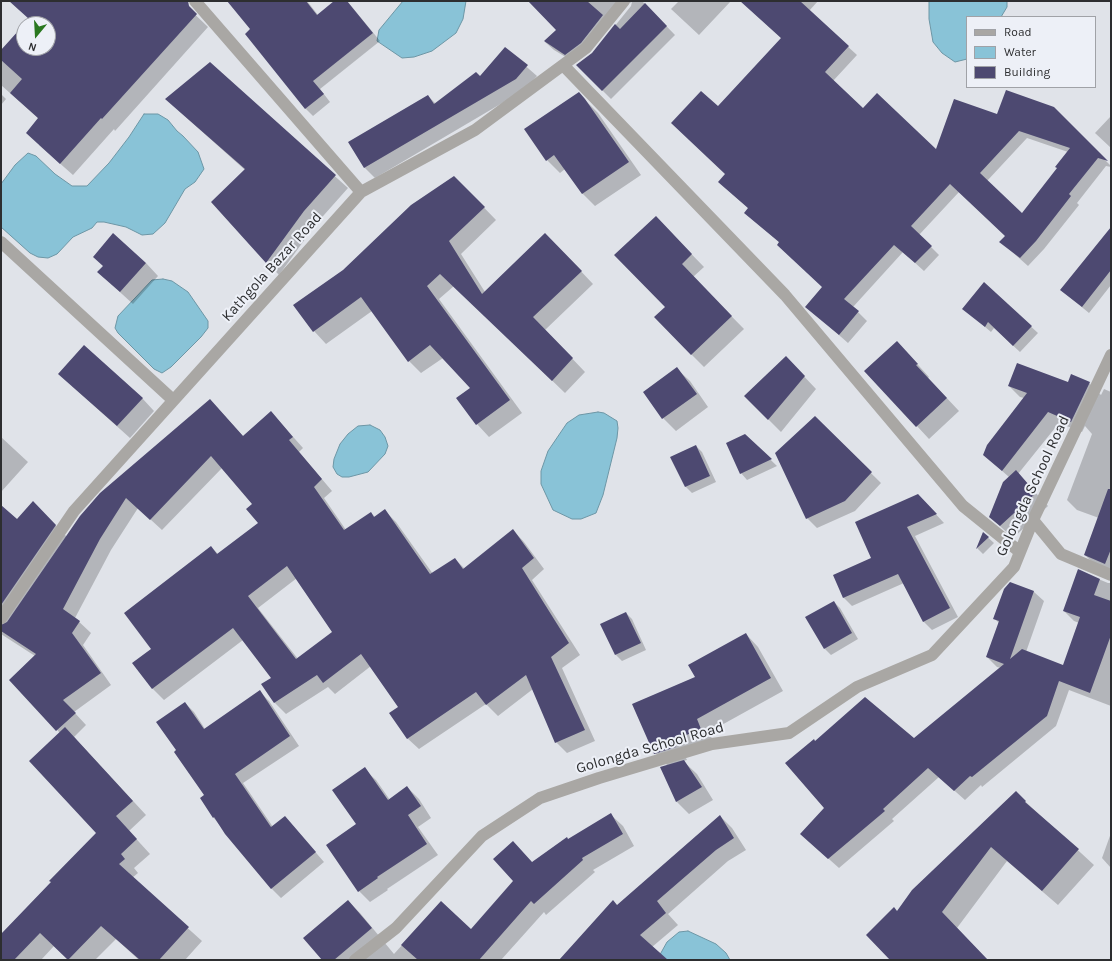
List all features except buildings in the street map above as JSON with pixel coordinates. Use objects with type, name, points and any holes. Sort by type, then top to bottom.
[{"type":"street","points":[[195,1],[361,192]]},
{"type":"street","name":"Kathgola Bazar Road","points":[[1,618],[74,511],[361,192],[475,130],[586,48],[624,1]]},
{"type":"street","points":[[563,65],[785,295],[963,506],[1020,552]]},
{"type":"street","points":[[1,242],[174,400]]},
{"type":"street","name":"Golongda School Road","points":[[355,960],[396,928],[482,836],[540,798],[599,778],[712,744],[789,733],[858,687],[932,655],[1014,567],[1034,520],[1111,355]]},
{"type":"street","points":[[1034,520],[1061,554],[1111,575]]},
{"type":"water","points":[[403,1],[466,1],[463,19],[456,33],[432,51],[414,57],[402,58],[377,41],[379,30]]},
{"type":"water","points":[[929,1],[1007,1],[1007,7],[1002,16],[966,16],[966,59],[955,62],[942,53],[933,42],[929,19]]},
{"type":"water","points":[[144,114],[158,114],[168,120],[198,152],[204,169],[195,182],[185,189],[165,223],[153,234],[142,235],[126,227],[97,222],[92,228],[73,237],[57,254],[48,258],[38,257],[30,253],[1,227],[1,184],[15,165],[28,153],[36,156],[55,174],[72,186],[87,186],[109,163]]},
{"type":"water","points":[[163,279],[172,281],[188,292],[208,321],[208,328],[171,367],[162,373],[154,369],[118,333],[115,328],[118,316],[152,280]]},
{"type":"water","points":[[598,412],[604,413],[617,421],[617,438],[603,495],[596,513],[581,519],[572,519],[553,510],[541,484],[541,471],[548,451],[567,423],[579,415]]},
{"type":"water","points":[[370,425],[380,430],[385,437],[388,446],[385,454],[368,472],[349,477],[342,477],[337,474],[333,467],[334,459],[340,444],[348,434],[358,426]]},
{"type":"water","points":[[688,931],[716,944],[726,953],[730,960],[657,960],[667,942],[679,932]]}]
